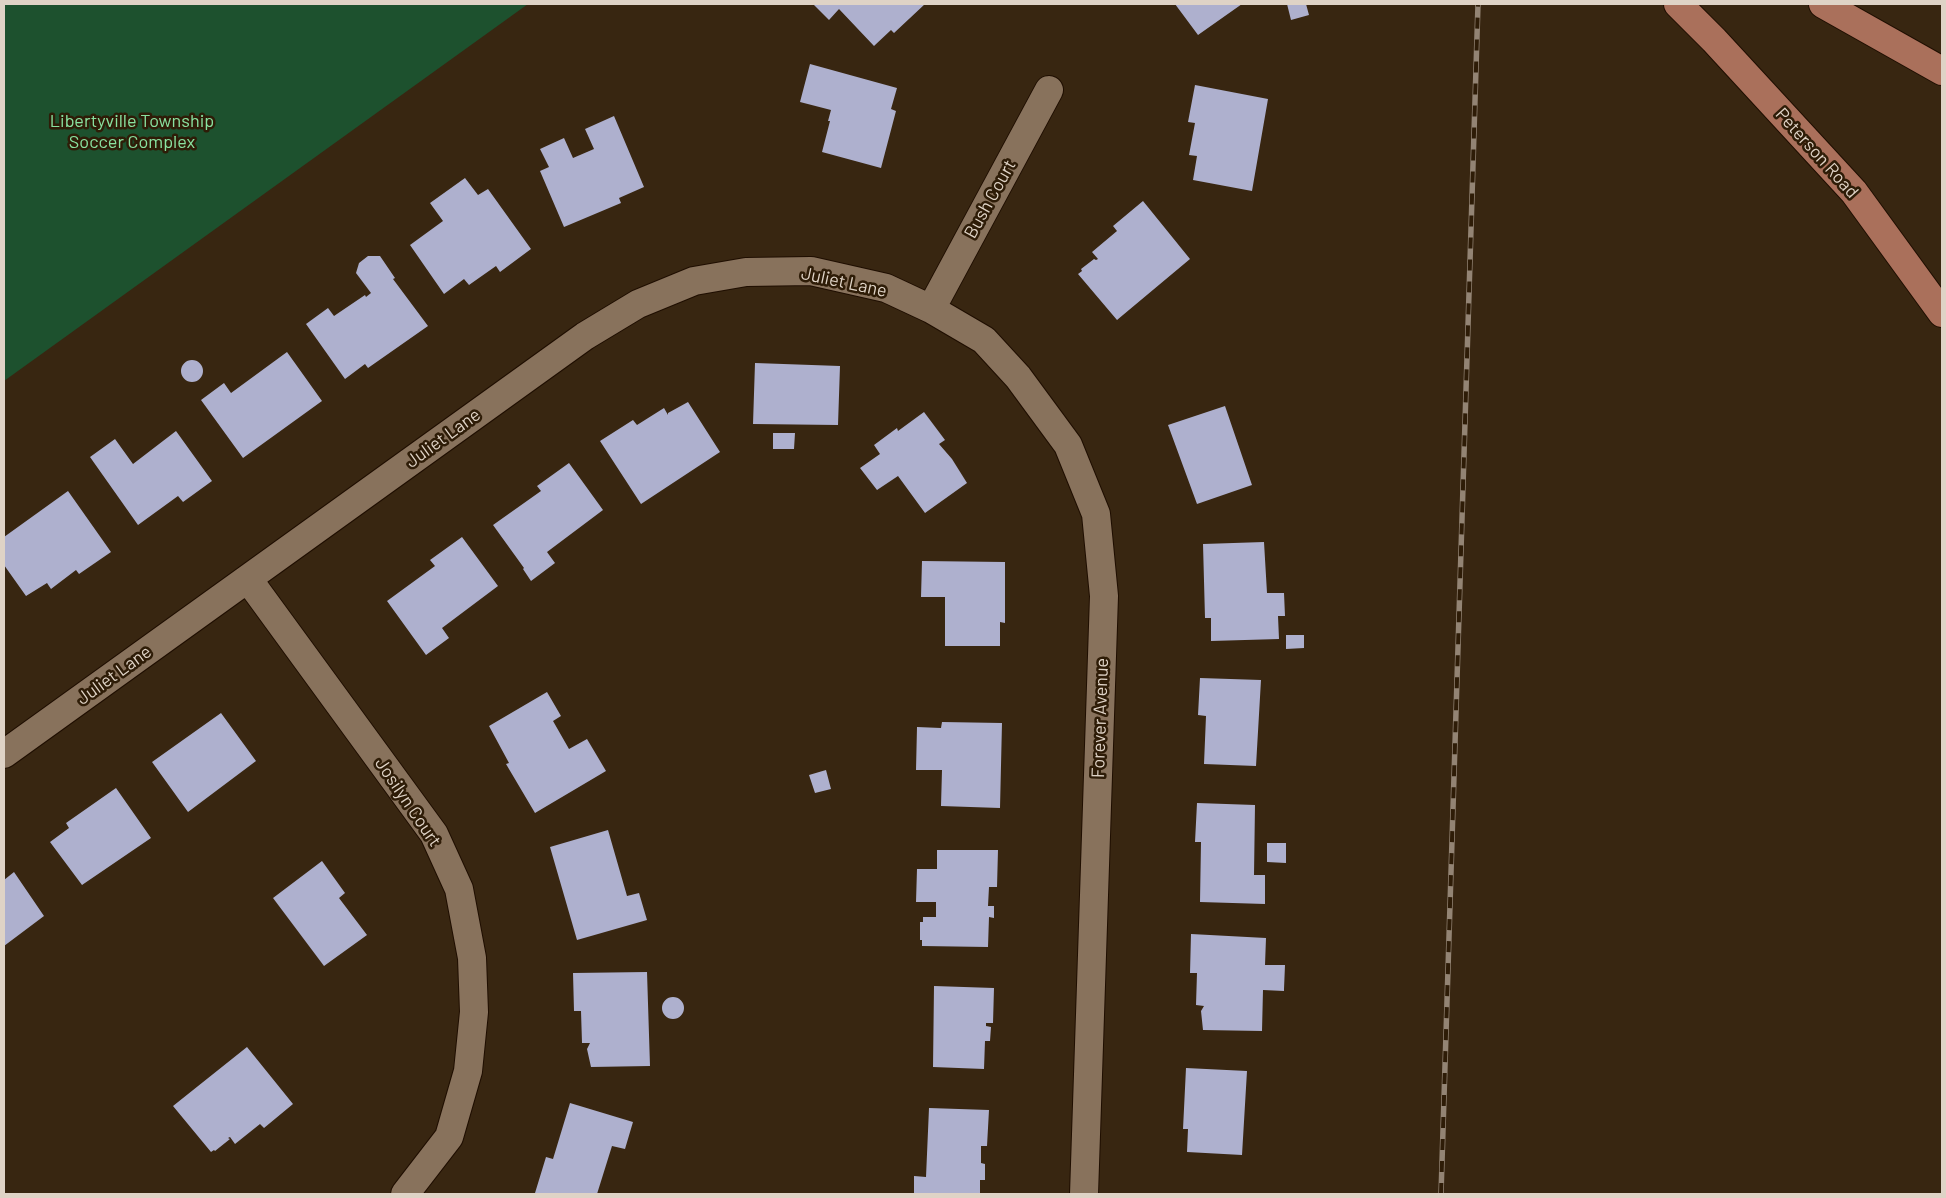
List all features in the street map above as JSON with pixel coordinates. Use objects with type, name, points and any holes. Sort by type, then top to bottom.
[{"type":"main road","name":"Peterson Road","points":[[1678,4],[1725,52],[1854,192],[1942,313]]},
{"type":"main road","points":[[1822,4],[1942,71]]},
{"type":"street","name":"Bush Court","points":[[930,309],[1050,90]]},
{"type":"street","name":"Juliet Lane","points":[[4,754],[585,336],[638,304],[694,281],[746,272],[811,271],[886,288],[930,309]]},
{"type":"street","name":"Forever Avenue","points":[[930,309],[984,340],[1018,377],[1068,445],[1096,514],[1104,596],[1084,1194]]},
{"type":"street","name":"Josilyn Court","points":[[248,578],[434,834],[459,889],[472,958],[474,1012],[468,1071],[449,1137],[405,1194]]},
{"type":"green space","name":"Libertyville Township Soccer Complex","points":[[4,4],[528,4],[4,381]]},
{"type":"building","points":[[813,4],[925,4],[894,33],[891,30],[874,46],[839,9],[829,20]]},
{"type":"building","points":[[1175,4],[1242,4],[1198,35]]},
{"type":"building","points":[[1287,4],[1306,4],[1309,15],[1291,20]]},
{"type":"building","points":[[810,64],[897,88],[891,109],[896,111],[881,168],[822,152],[831,110],[800,102]]},
{"type":"building","points":[[1195,85],[1268,99],[1252,191],[1193,180],[1197,156],[1189,155],[1195,123],[1188,122]]},
{"type":"building","points":[[614,116],[644,187],[619,198],[621,203],[564,227],[540,171],[549,167],[540,149],[564,138],[573,158],[594,149],[585,129]]},
{"type":"building","points":[[465,178],[478,195],[488,189],[531,249],[500,272],[496,266],[469,285],[464,279],[444,294],[410,245],[443,221],[430,203]]},
{"type":"building","points":[[1143,201],[1190,259],[1117,320],[1078,274],[1082,271],[1081,269],[1094,259],[1098,259],[1092,252],[1117,231],[1113,226]]},
{"type":"building","points":[[368,256],[380,256],[395,278],[393,279],[428,326],[368,368],[365,364],[345,379],[306,324],[328,308],[334,316],[371,293],[356,273],[359,263]]},
{"type":"building","points":[[287,352],[322,401],[243,458],[201,400],[224,383],[231,393]]},
{"type":"building","points":[[192,360],[200,363],[203,371],[200,379],[192,382],[184,379],[181,371],[184,363]]},
{"type":"building","points":[[755,363],[840,366],[838,425],[753,424]]},
{"type":"building","points":[[688,402],[720,452],[641,504],[600,441],[633,420],[637,425],[664,408],[668,415],[668,413]]},
{"type":"building","points":[[1225,406],[1252,485],[1197,504],[1168,425]]},
{"type":"building","points":[[924,412],[945,440],[939,444],[952,459],[967,483],[925,513],[898,476],[877,490],[860,468],[880,454],[874,445],[897,428],[898,431]]},
{"type":"building","points":[[176,431],[212,481],[183,502],[178,496],[138,525],[90,457],[115,439],[133,464]]},
{"type":"building","points":[[773,433],[795,433],[794,449],[773,449]]},
{"type":"building","points":[[569,463],[603,510],[547,552],[555,563],[531,581],[524,568],[493,525],[541,491],[537,486]]},
{"type":"building","points":[[68,491],[111,552],[79,574],[76,570],[51,589],[47,583],[26,596],[4,565],[4,537]]},
{"type":"building","points":[[462,537],[498,586],[442,628],[449,638],[426,655],[387,601],[435,566],[430,560]]},
{"type":"building","points":[[1264,542],[1267,593],[1284,593],[1285,616],[1278,616],[1279,639],[1211,641],[1211,618],[1205,618],[1203,544]]},
{"type":"building","points":[[922,561],[1005,562],[1005,623],[1000,622],[1000,646],[945,646],[945,597],[921,597]]},
{"type":"building","points":[[1286,635],[1304,635],[1304,648],[1286,649]]},
{"type":"building","points":[[1200,678],[1261,680],[1256,766],[1204,764],[1206,716],[1198,715]]},
{"type":"building","points":[[547,692],[561,716],[553,721],[569,749],[587,739],[606,771],[535,813],[506,764],[509,763],[489,726]]},
{"type":"building","points":[[221,713],[256,761],[188,812],[152,762]]},
{"type":"building","points":[[942,722],[1002,723],[1000,808],[941,806],[942,770],[916,770],[917,727],[941,728]]},
{"type":"building","points":[[826,770],[831,789],[815,793],[809,775]]},
{"type":"building","points":[[116,788],[151,838],[82,885],[50,842],[69,828],[66,823]]},
{"type":"building","points":[[1197,803],[1255,805],[1254,875],[1265,875],[1265,904],[1200,902],[1201,842],[1195,842]]},
{"type":"building","points":[[608,830],[627,896],[639,893],[647,920],[577,940],[550,847]]},
{"type":"building","points":[[1267,843],[1286,843],[1286,863],[1267,862]]},
{"type":"building","points":[[937,850],[998,850],[997,887],[989,887],[988,906],[994,906],[994,918],[989,917],[988,947],[922,946],[920,922],[923,922],[923,917],[936,917],[936,902],[916,902],[917,869],[937,869]]},
{"type":"building","points":[[322,861],[345,893],[339,898],[367,935],[324,966],[273,898]]},
{"type":"building","points":[[14,872],[44,916],[4,946],[4,880]]},
{"type":"building","points":[[1191,934],[1266,938],[1265,965],[1285,965],[1284,991],[1263,990],[1262,1031],[1203,1030],[1201,1011],[1204,1006],[1196,1005],[1197,973],[1190,973]]},
{"type":"building","points":[[647,972],[650,1066],[591,1067],[587,1049],[590,1043],[582,1043],[581,1011],[574,1011],[573,973]]},
{"type":"building","points":[[934,986],[994,988],[993,1023],[986,1023],[986,1026],[991,1027],[990,1041],[985,1041],[984,1069],[933,1067]]},
{"type":"building","points":[[673,997],[681,1000],[684,1008],[681,1016],[673,1019],[665,1016],[662,1008],[665,1000]]},
{"type":"building","points":[[247,1047],[293,1104],[264,1128],[260,1124],[235,1144],[230,1137],[215,1151],[211,1152],[173,1106]]},
{"type":"building","points":[[1186,1068],[1247,1071],[1242,1155],[1187,1152],[1188,1129],[1183,1129]]},
{"type":"building","points":[[570,1103],[633,1122],[625,1149],[612,1146],[597,1194],[535,1193],[546,1157],[553,1159]]},
{"type":"building","points":[[929,1108],[989,1110],[987,1146],[981,1146],[981,1163],[985,1164],[985,1180],[980,1180],[980,1194],[914,1194],[914,1176],[926,1177]]},
{"type":"railway","points":[[1441,1194],[1478,4]]}]
